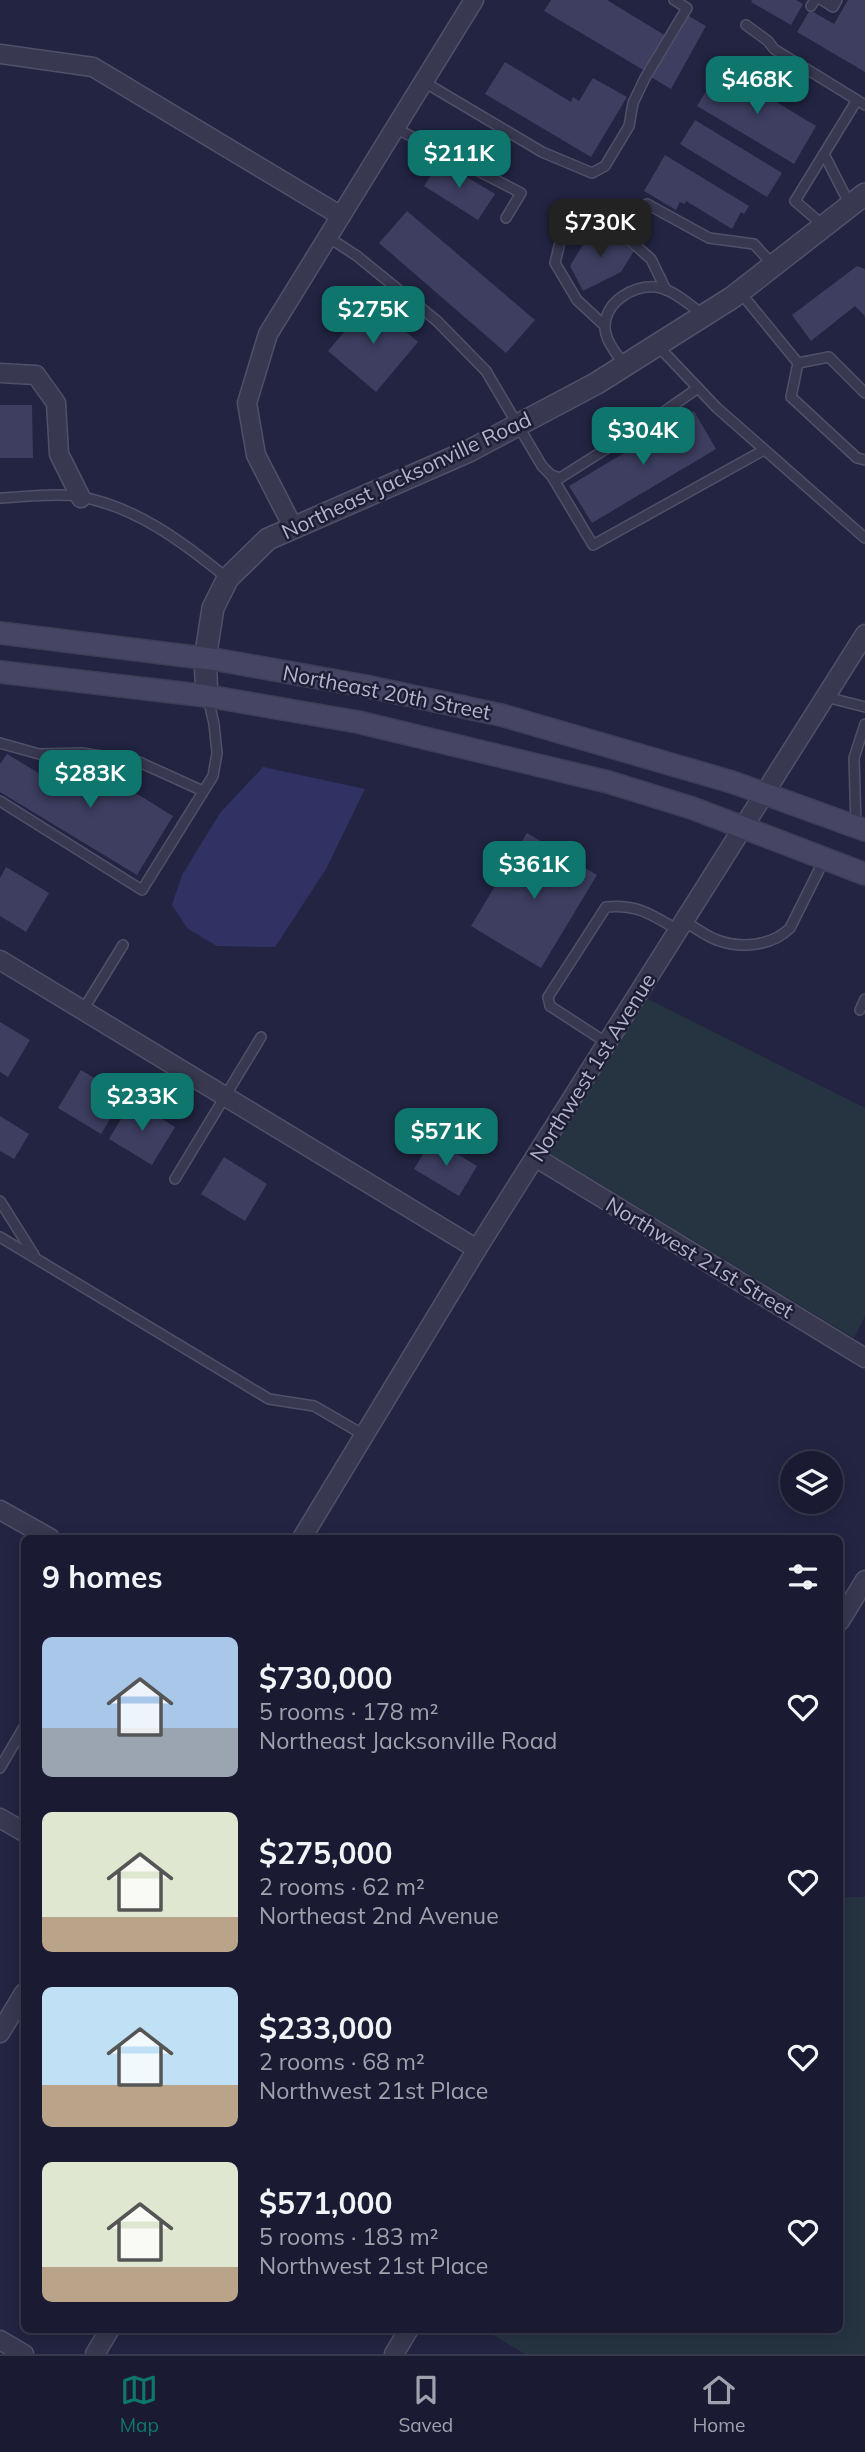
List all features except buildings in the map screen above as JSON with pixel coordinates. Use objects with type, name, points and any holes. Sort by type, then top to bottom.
[{"type":"main road","name":"Northeast 20th Street","points":[[0,633],[205,659],[365,686],[501,715],[732,782],[861,829]]},
{"type":"main road","name":"Northeast 20th Street","points":[[0,673],[207,696],[358,722],[632,790],[743,827],[865,874]]},
{"type":"street","points":[[293,527],[256,455],[247,403],[268,334],[474,0]]},
{"type":"street","points":[[0,54],[93,67],[341,216]]},
{"type":"street","name":"Northeast Jacksonville Road","points":[[207,696],[205,659],[213,608],[228,578],[268,539],[469,451],[597,383],[740,292],[858,200]]},
{"type":"street","points":[[0,373],[36,374],[56,403],[58,454],[81,498]]},
{"type":"street","name":"Northwest 1st Avenue","points":[[304,1535],[477,1249],[865,634]]},
{"type":"street","points":[[0,960],[477,1249]]},
{"type":"street","name":"Northwest 21st Street","points":[[535,1157],[865,1357]]},
{"type":"street","points":[[0,1510],[45,1535]]},
{"type":"street","points":[[843,1616],[865,1580]]},
{"type":"street","points":[[0,1818],[21,1830]]},
{"type":"street","points":[[0,2033],[21,1998]]},
{"type":"street","points":[[95,2354],[108,2333]]},
{"type":"street","points":[[394,2354],[407,2333]]},
{"type":"street","points":[[0,2340],[24,2354]]},
{"type":"lane","points":[[424,82],[542,152],[592,173],[605,166],[629,126],[633,103],[645,78],[687,8],[674,0]]},
{"type":"lane","points":[[821,0],[833,7],[838,0]]},
{"type":"lane","points":[[746,26],[768,41],[774,49],[861,103],[794,201],[825,227]]},
{"type":"lane","points":[[396,128],[521,193],[506,218]]},
{"type":"lane","points":[[824,154],[858,200]]},
{"type":"lane","points":[[647,204],[709,238],[754,244],[774,266]]},
{"type":"lane","points":[[605,326],[577,300],[555,263],[561,238],[578,219],[594,217],[616,228],[651,259],[666,290]]},
{"type":"lane","points":[[328,237],[438,321],[486,371],[593,545],[764,450]]},
{"type":"lane","points":[[625,366],[609,343],[605,326],[609,313],[619,298],[635,288],[657,287],[705,315]]},
{"type":"lane","points":[[740,292],[798,363]]},
{"type":"lane","points":[[657,345],[764,450],[865,538]]},
{"type":"lane","points":[[798,363],[829,357],[865,393]]},
{"type":"lane","points":[[798,363],[791,397],[857,458],[865,460]]},
{"type":"lane","points":[[551,475],[560,478],[698,388]]},
{"type":"lane","points":[[0,498],[81,498],[134,513],[228,578]]},
{"type":"lane","points":[[0,802],[142,890],[213,776],[217,753],[207,696]]},
{"type":"lane","points":[[826,697],[865,707]]},
{"type":"lane","points":[[861,829],[854,758],[865,724]]},
{"type":"lane","points":[[0,743],[39,754],[82,753],[139,762],[203,791]]},
{"type":"lane","points":[[607,1043],[550,1006],[548,997],[606,907],[627,905],[726,942],[753,944],[773,941],[790,928],[825,858]]},
{"type":"lane","points":[[83,1010],[123,946]]},
{"type":"lane","points":[[860,1010],[865,999]]},
{"type":"lane","points":[[175,1179],[261,1037]]},
{"type":"lane","points":[[0,1201],[34,1256]]},
{"type":"lane","points":[[0,1237],[269,1399],[314,1406],[364,1435]]},
{"type":"lane","points":[[0,1769],[21,1732]]},
{"type":"shaded area","points":[[263,767],[365,789],[326,869],[275,947],[217,946],[188,929],[172,905],[182,875],[220,813]]},
{"type":"shaded area","points":[[646,998],[865,1108],[865,1316],[854,1338],[549,1153]]},
{"type":"shaded area","points":[[843,1897],[865,1897],[865,2354],[525,2354],[490,2333],[843,2333]]}]
